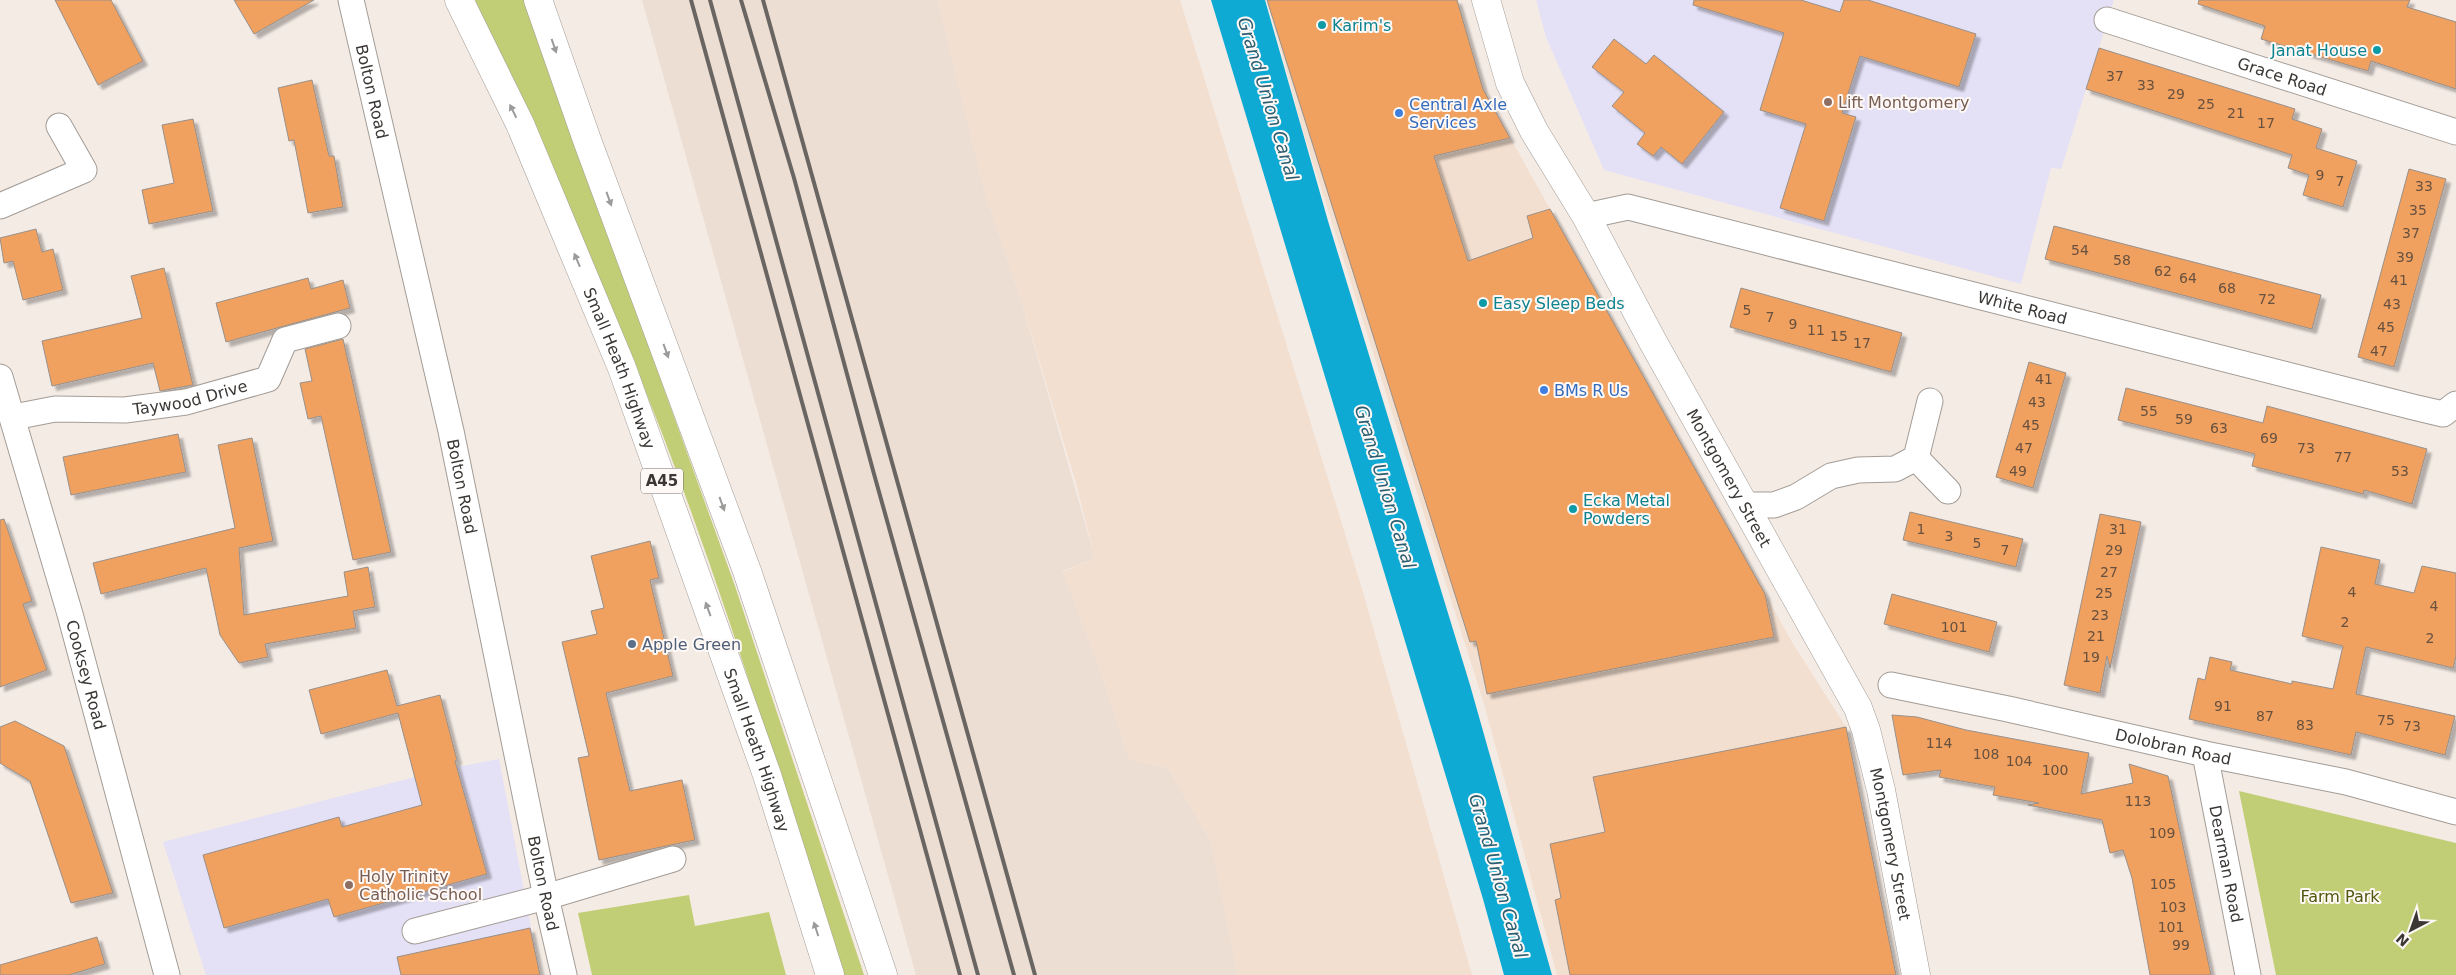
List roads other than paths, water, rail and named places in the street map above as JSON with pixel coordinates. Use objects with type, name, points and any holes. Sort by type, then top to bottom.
[{"type":"main road","name":"Small Heath Highway","points":[[459,0],[520,124],[622,368],[767,775],[830,975]]},
{"type":"main road","name":"A45","points":[[538,0],[587,140],[747,571],[883,975]]},
{"type":"main road","name":"Montgomery Street","points":[[1486,0],[1510,83],[1534,131],[1586,216],[1653,342],[1814,626],[1858,708],[1864,722],[1881,790],[1916,975]]},
{"type":"street","name":"Bolton Road","points":[[351,0],[451,430],[546,897],[564,975]]},
{"type":"street","name":"Grace Road","points":[[2107,20],[2456,132]]},
{"type":"street","points":[[0,206],[84,170],[59,126]]},
{"type":"street","name":"White Road","points":[[1586,216],[1628,207],[2109,332],[2412,407],[2444,414],[2456,404]]},
{"type":"street","name":"Taywood Drive","points":[[14,417],[55,409],[125,410],[186,402],[268,379],[285,340],[338,326]]},
{"type":"street","name":"Cooksey Road","points":[[0,377],[14,417],[70,614],[167,975]]},
{"type":"street","points":[[1916,458],[1930,401]]},
{"type":"street","points":[[1744,505],[1774,505],[1796,497],[1830,476],[1858,470],[1895,468],[1916,458]]},
{"type":"street","points":[[1916,458],[1948,491]]},
{"type":"street","name":"Dolobran Road","points":[[1890,685],[2008,709],[2205,754],[2346,782],[2456,812]]},
{"type":"street","name":"Dearman Road","points":[[2205,754],[2248,975]]},
{"type":"street","points":[[415,931],[546,897],[673,860]]},
{"type":"water","name":"Grand Union Canal","points":[[1211,0],[1265,0],[1328,221],[1470,685],[1552,975],[1504,975],[1483,899]]},
{"type":"railway","points":[[691,0],[960,975]]},
{"type":"railway","points":[[710,0],[978,975]]},
{"type":"railway","points":[[741,0],[794,178],[874,474],[1014,975]]},
{"type":"railway","points":[[763,0],[1035,975]]},
{"type":"place","name":"Karim's","points":[[1322,25]]},
{"type":"place","name":"Janat House","points":[[2377,50]]},
{"type":"place","name":"Lift Montgomery","points":[[1828,102]]},
{"type":"place","name":"Central Axle Services","points":[[1399,113]]},
{"type":"place","name":"Easy Sleep Beds","points":[[1483,303]]},
{"type":"place","name":"BMs R Us","points":[[1544,390]]},
{"type":"place","name":"Ecka Metal Powders","points":[[1573,509]]},
{"type":"place","name":"Apple Green","points":[[632,644]]},
{"type":"place","name":"Holy Trinity Catholic School","points":[[349,885]]},
{"type":"park label","name":"Farm Park","points":[[2340,896]]}]
